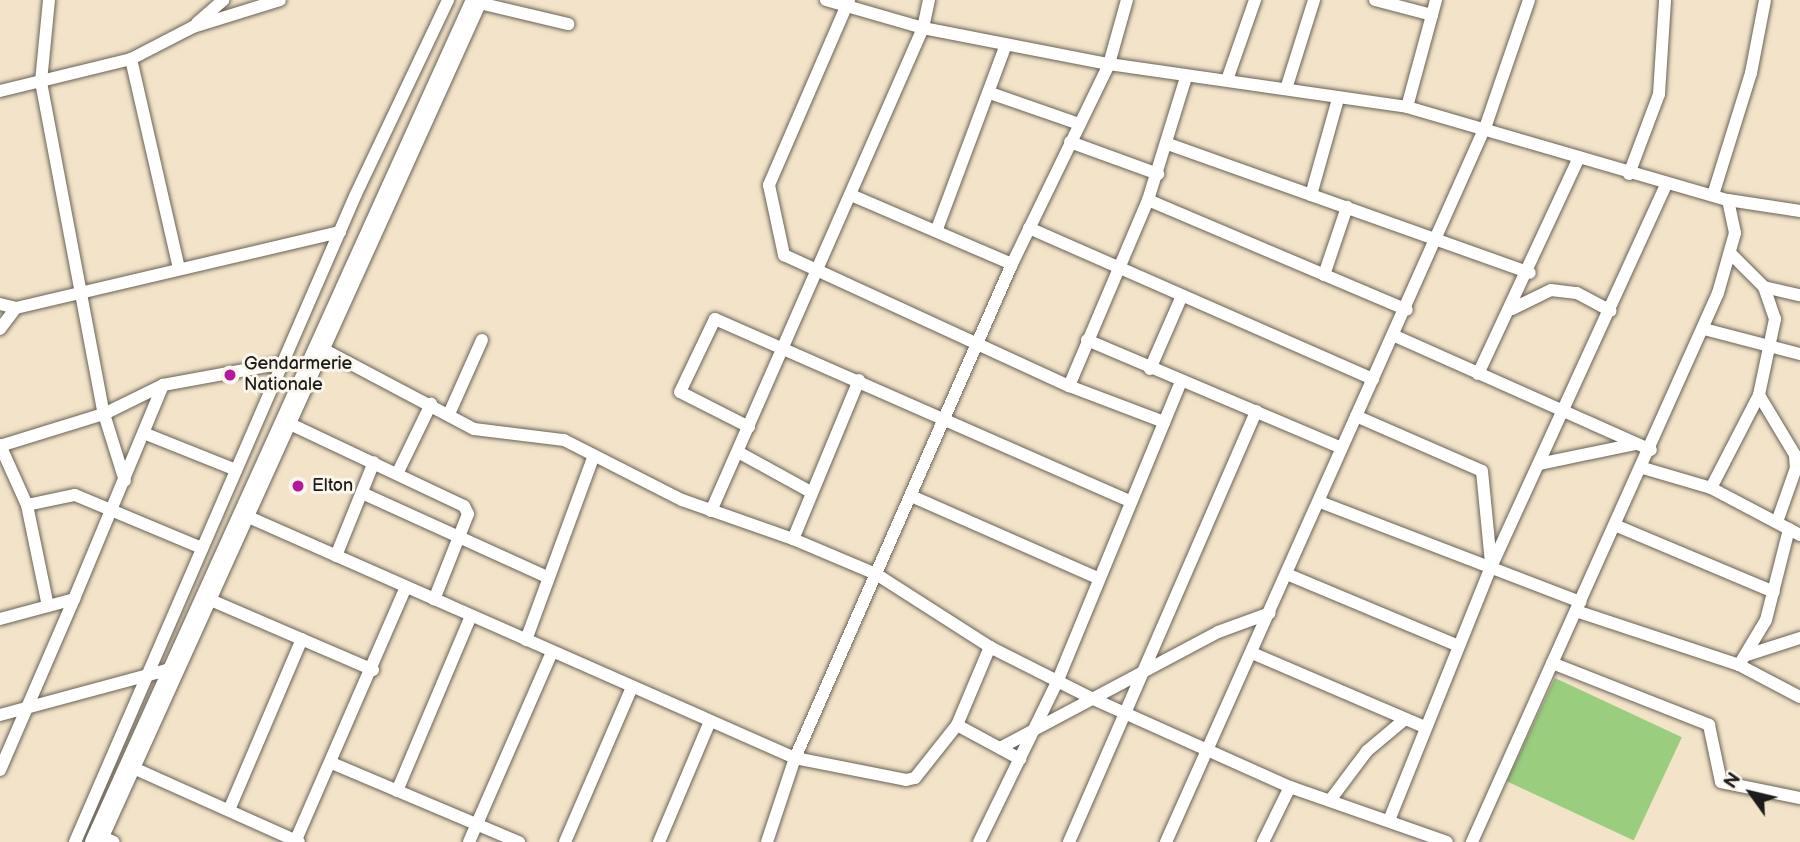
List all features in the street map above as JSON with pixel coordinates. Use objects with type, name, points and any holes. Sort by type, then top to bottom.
[{"type":"highway","points":[[102,840],[129,766],[476,1]]},
{"type":"street","points":[[49,0],[41,82],[83,292],[104,414],[125,481]]},
{"type":"street","points":[[193,27],[223,0]]},
{"type":"street","points":[[0,91],[131,59],[193,27],[280,0]]},
{"type":"street","points":[[75,842],[340,232],[449,0]]},
{"type":"street","points":[[826,0],[849,3],[923,28],[1109,64],[1407,107],[1486,125],[1665,187],[1800,211]]},
{"type":"street","points":[[711,510],[750,427],[923,28],[929,0]]},
{"type":"street","points":[[767,842],[795,758],[1012,264],[1109,64],[1126,0]]},
{"type":"street","points":[[1227,80],[1255,0]]},
{"type":"street","points":[[1286,89],[1314,0]]},
{"type":"street","points":[[1375,0],[1432,15]]},
{"type":"street","points":[[1407,107],[1436,0]]},
{"type":"street","points":[[1166,842],[1207,747],[1289,575],[1341,448],[1407,310],[1486,125],[1529,0]]},
{"type":"street","points":[[1629,174],[1659,94],[1665,0]]},
{"type":"street","points":[[1713,195],[1751,74],[1765,0]]},
{"type":"street","points":[[476,1],[568,24]]},
{"type":"street","points":[[849,3],[769,185],[784,255],[979,342],[1069,386],[1164,422]]},
{"type":"street","points":[[937,229],[990,93],[1006,44]]},
{"type":"street","points":[[131,59],[179,268]]},
{"type":"street","points":[[1069,386],[1158,174],[1186,77]]},
{"type":"street","points":[[990,93],[1079,124]]},
{"type":"street","points":[[1311,195],[1338,99]]},
{"type":"street","points":[[1070,142],[1158,174]]},
{"type":"street","points":[[1168,144],[1530,273]]},
{"type":"street","points":[[1478,374],[1530,273],[1579,157]]},
{"type":"street","points":[[1390,818],[1422,726],[1460,646],[1491,567],[1565,413],[1665,187]]},
{"type":"street","points":[[851,194],[937,229],[1012,264]]},
{"type":"street","points":[[1148,200],[1407,310]]},
{"type":"street","points":[[1472,842],[1704,329],[1732,255],[1735,233],[1728,200]]},
{"type":"street","points":[[1324,275],[1347,207]]},
{"type":"street","points":[[1029,228],[1181,298],[1373,379]]},
{"type":"street","points":[[0,304],[16,308],[340,232]]},
{"type":"street","points":[[1711,488],[1759,395],[1773,350],[1775,319],[1764,287],[1732,255]]},
{"type":"street","points":[[1764,287],[1800,295]]},
{"type":"street","points":[[1512,309],[1551,289],[1577,293],[1611,311]]},
{"type":"street","points":[[1150,369],[1181,298]]},
{"type":"street","points":[[0,329],[16,308]]},
{"type":"street","points":[[750,427],[688,397],[680,384],[715,320],[785,346],[1129,501]]},
{"type":"street","points":[[1704,329],[1773,350],[1800,354]]},
{"type":"street","points":[[1395,336],[1651,450]]},
{"type":"street","points":[[449,414],[482,340]]},
{"type":"street","points":[[1087,340],[1341,448]]},
{"type":"street","points":[[319,347],[494,436],[564,440],[593,457],[711,510],[793,539],[876,574],[990,646],[1091,698],[1207,747],[1290,787],[1390,818],[1447,842]]},
{"type":"street","points":[[48,606],[27,505],[1,445],[104,414],[163,385],[283,363]]},
{"type":"street","points":[[793,539],[809,491],[859,380]]},
{"type":"street","points":[[979,842],[1058,680],[1129,501],[1181,382]]},
{"type":"street","points":[[0,770],[30,709],[74,599],[146,434],[163,385]]},
{"type":"street","points":[[1759,395],[1798,458],[1794,478],[1776,522]]},
{"type":"street","points":[[398,472],[431,404]]},
{"type":"street","points":[[1069,842],[1149,670],[1256,411]]},
{"type":"street","points":[[1356,416],[1482,471],[1491,567]]},
{"type":"street","points":[[285,422],[398,472],[464,506],[461,534],[434,600]]},
{"type":"street","points":[[146,434],[236,470]]},
{"type":"street","points":[[1539,464],[1636,444]]},
{"type":"street","points":[[738,452],[809,491]]},
{"type":"street","points":[[526,640],[593,457]]},
{"type":"street","points":[[336,556],[374,462]]},
{"type":"street","points":[[1643,468],[1711,488],[1794,532],[1773,592],[1743,660]]},
{"type":"street","points":[[362,493],[461,534],[549,578]]},
{"type":"street","points":[[27,505],[75,495],[114,507],[202,548]]},
{"type":"street","points":[[911,496],[1098,578]]},
{"type":"street","points":[[1320,502],[1491,567],[1578,607],[1743,660],[1800,697]]},
{"type":"street","points":[[244,515],[795,758],[915,778],[957,725],[990,646]]},
{"type":"street","points":[[1617,526],[1773,592]]},
{"type":"street","points":[[1289,575],[1460,646]]},
{"type":"street","points":[[129,766],[297,841],[334,764],[406,587]]},
{"type":"street","points":[[205,598],[373,670]]},
{"type":"street","points":[[0,618],[74,599]]},
{"type":"street","points":[[1000,748],[1037,724],[1149,670],[1218,632],[1270,613]]},
{"type":"street","points":[[397,790],[471,616]]},
{"type":"street","points":[[1743,660],[1800,638]]},
{"type":"street","points":[[229,810],[302,639]]},
{"type":"street","points":[[468,842],[552,652]]},
{"type":"street","points":[[1252,653],[1422,726]]},
{"type":"street","points":[[1552,663],[1709,725],[1721,782],[1800,798]]},
{"type":"street","points":[[0,715],[144,679],[174,668]]},
{"type":"street","points":[[565,842],[632,687]]},
{"type":"street","points":[[1331,799],[1367,751],[1404,720]]},
{"type":"street","points":[[659,842],[710,721]]},
{"type":"street","points":[[957,725],[1020,760]]},
{"type":"street","points":[[334,764],[519,842]]},
{"type":"street","points":[[1263,842],[1290,787]]},
{"type":"green space","points":[[1555,678],[1682,737],[1634,840],[1507,781]]},
{"type":"place","name":"Gendarmerie Nationale","points":[[230,375]]},
{"type":"place","name":"Elton","points":[[298,486]]}]
